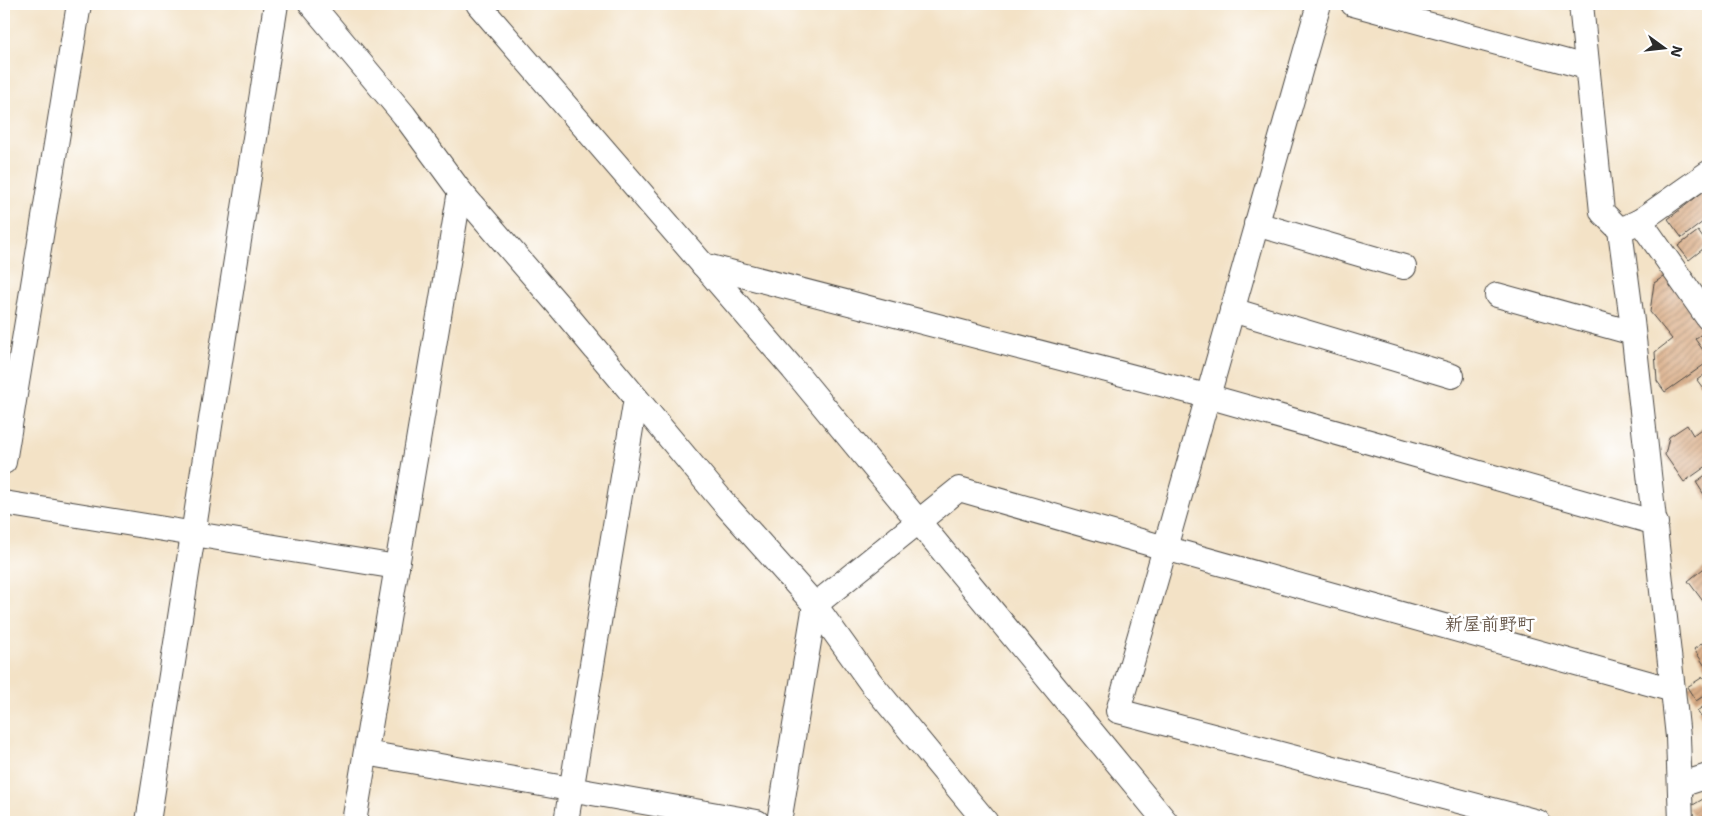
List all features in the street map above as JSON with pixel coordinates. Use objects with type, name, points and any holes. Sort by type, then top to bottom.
[{"type":"street","points":[[4,462],[79,4]]},
{"type":"street","points":[[148,822],[276,4]]},
{"type":"street","points":[[311,4],[404,115],[460,191],[561,308],[724,503],[815,605],[871,683],[986,822]]},
{"type":"street","points":[[478,4],[703,265],[918,519],[1166,822]]},
{"type":"street","points":[[1319,4],[1118,711],[1476,814],[1538,822]]},
{"type":"street","points":[[1353,4],[1586,67]]},
{"type":"street","points":[[1581,4],[1602,212],[1630,225],[1708,318]]},
{"type":"street","points":[[1630,225],[1708,173]]},
{"type":"street","points":[[354,822],[460,191]]},
{"type":"street","points":[[1256,224],[1404,267]]},
{"type":"street","points":[[1630,225],[1633,333],[1674,690],[1681,822]]},
{"type":"street","points":[[703,265],[1207,396],[1656,523]]},
{"type":"street","points":[[1497,295],[1633,333]]},
{"type":"street","points":[[1232,310],[1452,376]]},
{"type":"street","points":[[566,822],[636,398]]},
{"type":"street","points":[[779,822],[815,605],[918,519],[959,488],[1165,548],[1674,690]]},
{"type":"street","points":[[4,503],[397,567]]},
{"type":"street","points":[[366,753],[757,822]]},
{"type":"street","points":[[1680,785],[1708,776]]},
{"type":"building","points":[[1708,188],[1708,218],[1682,238],[1668,219]]},
{"type":"building","points":[[1698,231],[1708,245],[1689,260],[1678,246]]},
{"type":"building","points":[[1666,275],[1705,331],[1695,339],[1708,357],[1708,362],[1665,392],[1657,381],[1655,352],[1672,339],[1650,312],[1654,283]]},
{"type":"building","points":[[1708,372],[1708,395],[1697,380]]},
{"type":"building","points":[[1708,424],[1708,465],[1684,482],[1665,455],[1669,437],[1687,425],[1693,435]]},
{"type":"building","points":[[1708,473],[1708,501],[1696,482]]},
{"type":"building","points":[[1708,565],[1708,608],[1688,581]]},
{"type":"building","points":[[1708,639],[1708,671],[1694,649]]},
{"type":"building","points":[[1703,677],[1708,685],[1708,693],[1696,701],[1687,687]]},
{"type":"building","points":[[1708,703],[1708,727],[1697,711]]},
{"type":"building","points":[[1708,796],[1708,822],[1697,822],[1688,808]]},
{"type":"district","name":"新屋前野町","points":[[1490,624]]}]
